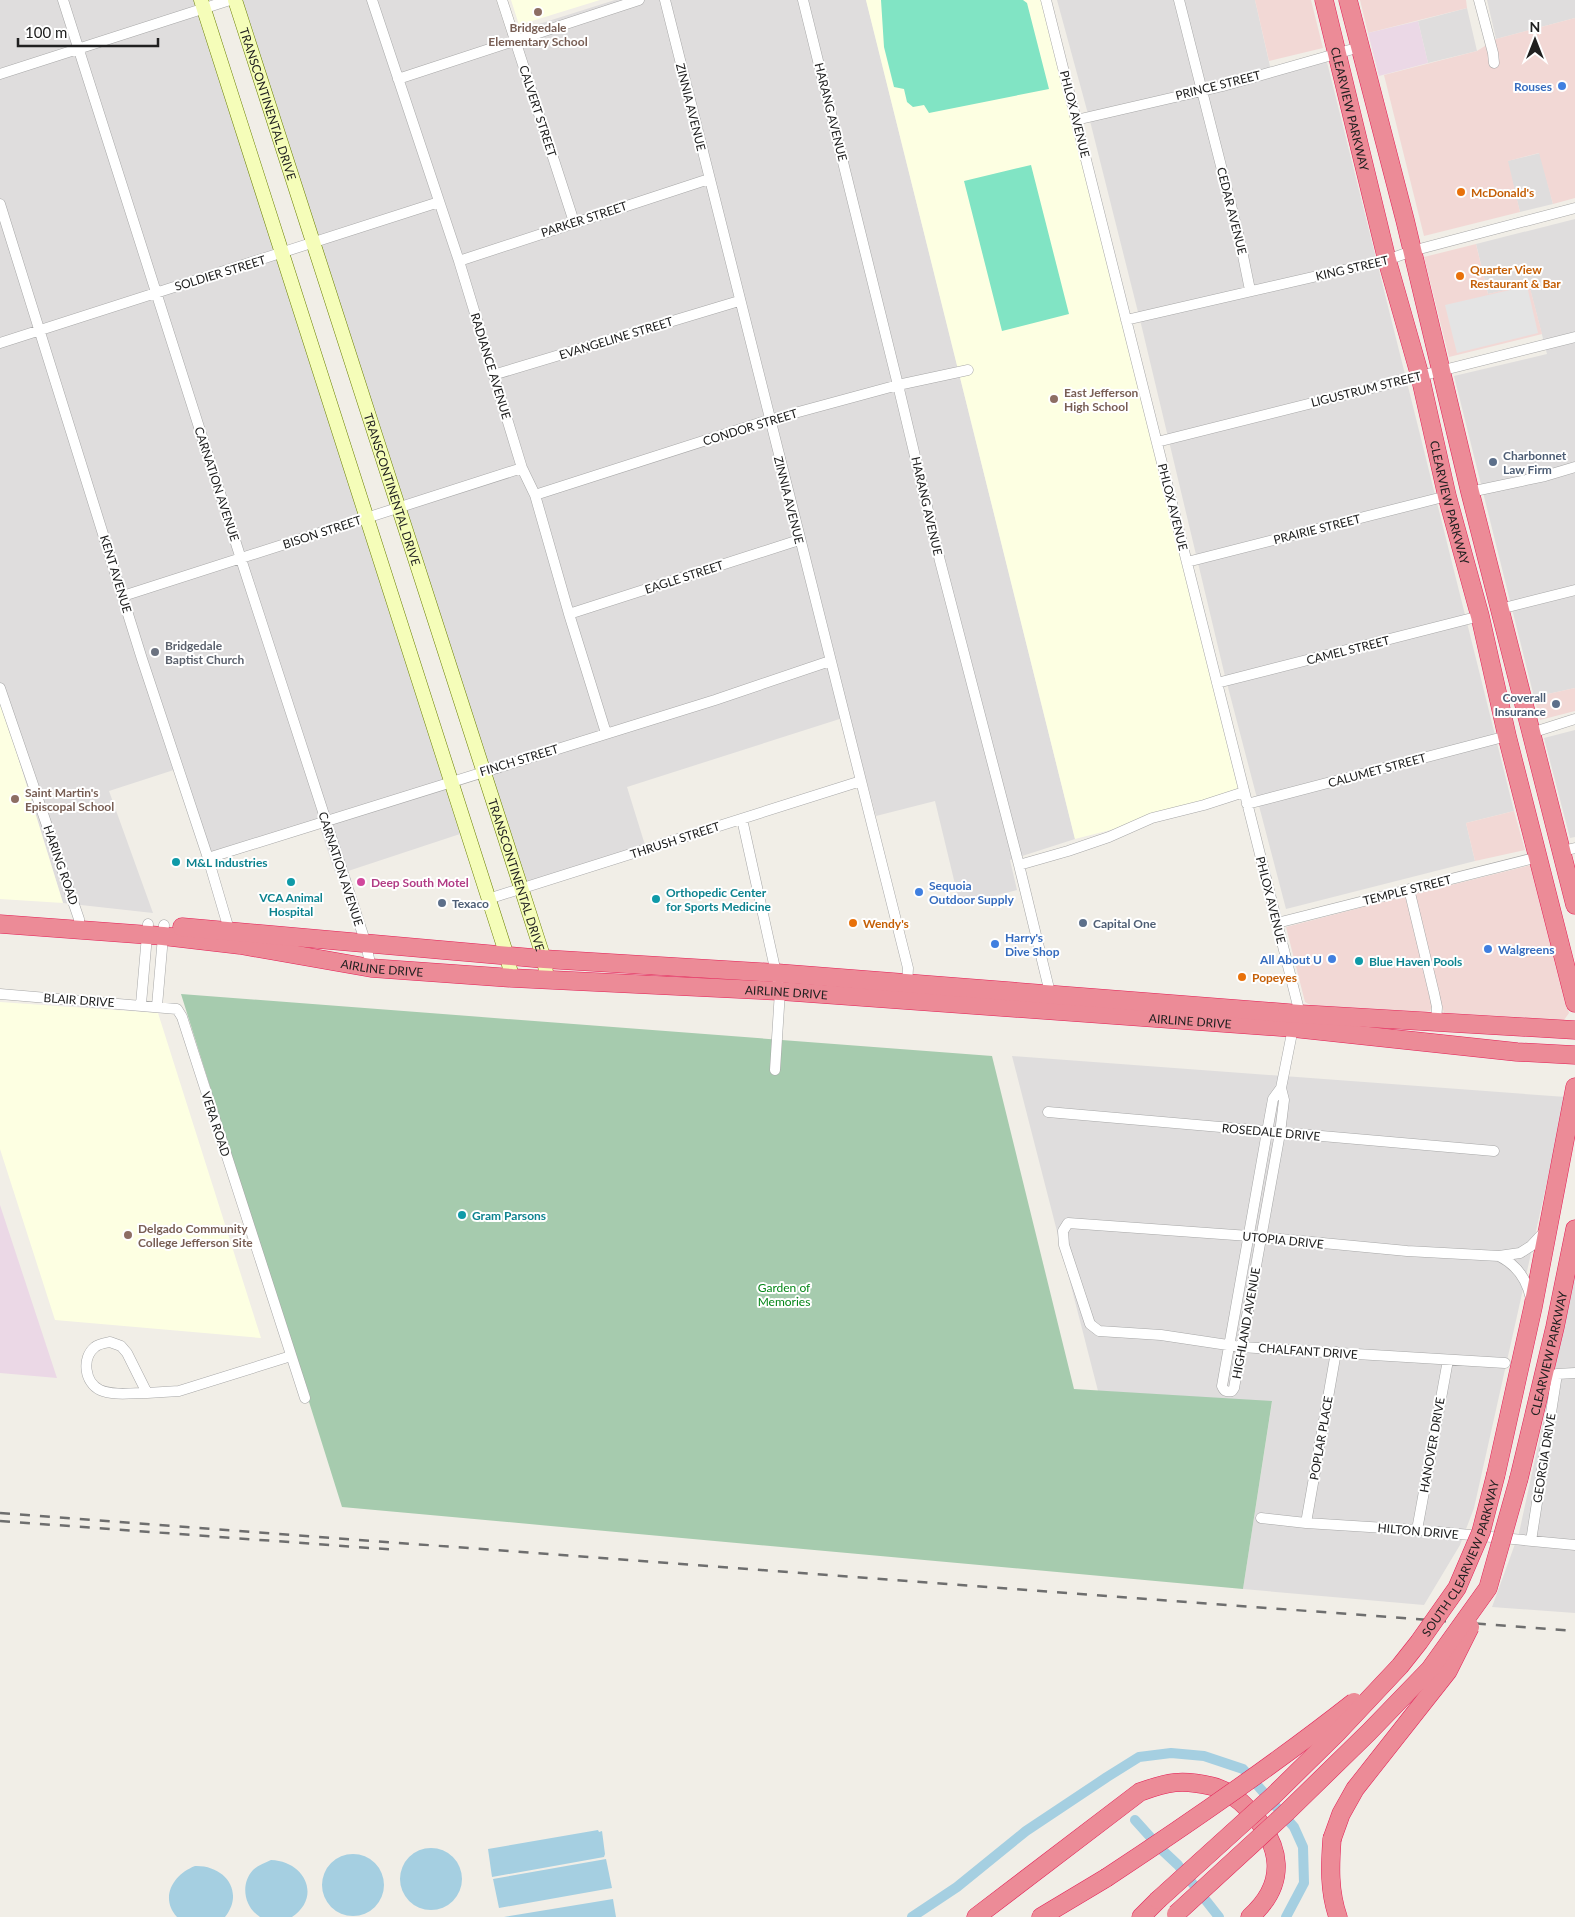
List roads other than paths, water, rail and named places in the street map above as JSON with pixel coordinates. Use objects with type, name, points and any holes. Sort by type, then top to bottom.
[{"type":"highway","name":"CLEARVIEW PARKWAY","points":[[1324,0],[1387,260],[1420,376],[1446,496],[1480,616],[1506,736],[1575,1003]]},
{"type":"highway","name":"CLEARVIEW PARKWAY","points":[[1348,0],[1531,733],[1568,849],[1575,905]]},
{"type":"highway","points":[[1360,147],[1384,140]]},
{"type":"highway","points":[[1484,634],[1496,650],[1515,727],[1520,733],[1531,733]]},
{"type":"highway","name":"AIRLINE DRIVE","points":[[0,913],[79,924],[230,938],[366,944],[544,959],[777,973],[906,992]]},
{"type":"highway","name":"AIRLINE DRIVE","points":[[0,924],[79,924]]},
{"type":"highway","name":"AIRLINE DRIVE","points":[[230,938],[338,963],[371,968],[512,978],[780,991],[906,992],[1297,1021],[1436,1023],[1575,1030]]},
{"type":"highway","name":"AIRLINE DRIVE","points":[[1297,1021],[1517,1052],[1575,1055]]},
{"type":"highway","name":"SOUTH CLEARVIEW PARKWAY","points":[[1140,1917],[1274,1795],[1337,1733],[1400,1666],[1457,1588],[1481,1532],[1496,1474],[1533,1307],[1575,1087]]},
{"type":"highway","name":"CLEARVIEW PARKWAY","points":[[1518,1478],[1574,1242]]},
{"type":"highway","name":"SOUTH CLEARVIEW PARKWAY","points":[[1174,1915],[1287,1812],[1430,1669],[1488,1588],[1518,1478]]},
{"type":"highway","points":[[1338,1917],[1333,1904],[1330,1870],[1332,1839],[1341,1814],[1355,1789],[1448,1671],[1488,1588]]},
{"type":"highway","points":[[1041,1917],[1106,1878],[1201,1816],[1315,1733],[1400,1666]]},
{"type":"highway","points":[[976,1917],[1140,1792],[1166,1783],[1186,1782],[1213,1786],[1241,1802],[1263,1824],[1274,1847],[1276,1872],[1272,1888],[1259,1909],[1250,1917]]},
{"type":"street","name":"CARNATION AVENUE","points":[[63,0],[366,944],[371,968]]},
{"type":"street","points":[[0,74],[79,50],[202,4],[230,0]]},
{"type":"street","name":"TRANSCONTINENTAL DRIVE","points":[[235,0],[522,889],[544,959],[547,979]]},
{"type":"street","name":"RADIANCE AVENUE","points":[[372,0],[459,260],[522,468],[535,495],[606,733]]},
{"type":"street","name":"CALVERT STREET","points":[[502,0],[574,222]]},
{"type":"street","points":[[398,79],[639,0]]},
{"type":"street","name":"ZINNIA AVENUE","points":[[665,0],[739,301],[908,968],[906,992]]},
{"type":"street","name":"HARANG AVENUE","points":[[803,0],[940,561],[1019,865],[1051,1003]]},
{"type":"street","name":"PHLOX AVENUE","points":[[1046,0],[1277,922],[1297,1021]]},
{"type":"street","points":[[1179,0],[1201,90]]},
{"type":"street","points":[[1479,0],[1494,63]]},
{"type":"street","points":[[202,4],[507,956],[512,978]]},
{"type":"street","name":"PRINCE STREET","points":[[1076,120],[1223,86],[1360,47]]},
{"type":"street","name":"CEDAR AVENUE","points":[[1201,90],[1240,241],[1250,290]]},
{"type":"street","name":"PARKER STREET","points":[[459,260],[710,179]]},
{"type":"street","name":"SOLDIER STREET","points":[[0,343],[439,202]]},
{"type":"street","name":"KENT AVENUE","points":[[0,204],[142,659],[208,858],[230,938]]},
{"type":"street","name":"KING STREET","points":[[1126,320],[1387,260],[1412,251],[1575,208]]},
{"type":"street","name":"EVANGELINE STREET","points":[[493,375],[739,301]]},
{"type":"street","name":"LIGUSTRUM STREET","points":[[1157,442],[1575,337]]},
{"type":"street","name":"CONDOR STREET","points":[[535,495],[769,420],[898,385],[968,370]]},
{"type":"street","points":[[1470,492],[1545,476],[1575,467]]},
{"type":"street","name":"BISON STREET","points":[[123,596],[522,468]]},
{"type":"street","name":"PRAIRIE STREET","points":[[1187,562],[1446,496]]},
{"type":"street","name":"EAGLE STREET","points":[[569,614],[799,540]]},
{"type":"street","points":[[1500,610],[1575,590]]},
{"type":"street","name":"CAMEL STREET","points":[[1217,683],[1480,616]]},
{"type":"street","name":"FINCH STREET","points":[[208,858],[715,700],[830,661]]},
{"type":"street","name":"HARING ROAD","points":[[0,688],[79,924]]},
{"type":"street","points":[[1531,733],[1575,719]]},
{"type":"street","name":"CALUMET STREET","points":[[1247,804],[1506,736]]},
{"type":"street","name":"THRUSH STREET","points":[[488,899],[861,781]]},
{"type":"street","points":[[1019,865],[1109,837],[1152,818],[1204,805],[1244,792]]},
{"type":"street","points":[[742,819],[780,991],[774,1070]]},
{"type":"street","name":"TEMPLE STREET","points":[[1277,922],[1538,857]]},
{"type":"street","points":[[1409,889],[1437,1007],[1436,1023]]},
{"type":"street","points":[[141,1004],[155,930]]},
{"type":"street","points":[[155,930],[157,1006]]},
{"type":"street","name":"BLAIR DRIVE","points":[[0,994],[157,1006]]},
{"type":"street","name":"VERA ROAD","points":[[157,1006],[177,1009],[182,1018],[291,1356]]},
{"type":"street","name":"HIGHLAND AVENUE","points":[[1281,1088],[1284,1100],[1280,1133],[1234,1388],[1232,1391],[1227,1392],[1222,1386],[1273,1099],[1281,1088],[1297,1021]]},
{"type":"street","name":"ROSEDALE DRIVE","points":[[1048,1112],[1494,1152]]},
{"type":"street","name":"UTOPIA DRIVE","points":[[1068,1223],[1249,1236],[1407,1251],[1499,1256],[1520,1253],[1531,1246],[1549,1227]]},
{"type":"street","name":"CHALFANT DRIVE","points":[[1068,1223],[1063,1231],[1064,1245],[1084,1311],[1090,1324],[1100,1332],[1161,1336],[1241,1347],[1505,1363]]},
{"type":"street","points":[[1499,1256],[1510,1261],[1523,1275],[1529,1289],[1533,1307]]},
{"type":"street","points":[[147,1393],[127,1353],[121,1346],[110,1342],[95,1347],[86,1367],[87,1375],[92,1385],[100,1390],[112,1393],[147,1393],[179,1391],[291,1356],[305,1398]]},
{"type":"street","name":"POPLAR PLACE","points":[[1306,1523],[1336,1352]]},
{"type":"street","name":"HANOVER DRIVE","points":[[1417,1530],[1448,1360]]},
{"type":"street","name":"GEORGIA DRIVE","points":[[1531,1541],[1557,1374],[1575,1373]]},
{"type":"street","name":"HILTON DRIVE","points":[[1261,1518],[1575,1545]]},
{"type":"water","points":[[598,1830],[599,1832],[602,1831],[604,1857],[492,1877],[488,1849]]},
{"type":"water","points":[[431,1848],[443,1851],[453,1857],[459,1867],[462,1879],[459,1891],[453,1901],[443,1907],[431,1910],[419,1907],[409,1901],[403,1891],[400,1879],[403,1867],[409,1857],[419,1851]]},
{"type":"water","points":[[347,1854],[359,1854],[375,1863],[382,1873],[384,1885],[382,1897],[375,1907],[359,1916],[347,1916],[336,1911],[327,1902],[322,1891],[322,1879],[327,1868],[336,1859]]},
{"type":"water","points":[[606,1859],[612,1888],[499,1908],[493,1879]]},
{"type":"water","points":[[271,1860],[283,1862],[293,1867],[306,1881],[308,1890],[306,1900],[301,1909],[292,1917],[260,1917],[247,1901],[245,1888],[249,1876],[257,1867]]},
{"type":"water","points":[[195,1866],[215,1870],[229,1882],[233,1898],[231,1908],[225,1917],[177,1917],[172,1909],[169,1902],[171,1887],[175,1880]]},
{"type":"water","points":[[613,1899],[616,1917],[504,1917]]},
{"type":"waterway","points":[[912,1917],[957,1887],[1026,1831],[1107,1777],[1139,1757],[1171,1753],[1204,1756],[1243,1769],[1294,1827],[1303,1847],[1304,1883],[1286,1917]]},
{"type":"waterway","points":[[1135,1820],[1178,1865],[1219,1917]]},
{"type":"railway","points":[[0,1513],[1575,1631]]},
{"type":"railway","points":[[0,1521],[398,1550]]},
{"type":"place","name":"Bridgedale Elementary School","points":[[538,12]]},
{"type":"place","name":"Rouses","points":[[1562,86]]},
{"type":"place","name":"McDonald's","points":[[1461,192]]},
{"type":"place","name":"Quarter View Restaurant & Bar","points":[[1460,276]]},
{"type":"place","name":"East Jefferson High School","points":[[1054,399]]},
{"type":"place","name":"Charbonnet Law Firm","points":[[1493,462]]},
{"type":"place","name":"Bridgedale Baptist Church","points":[[155,652]]},
{"type":"place","name":"Coverall Insurance","points":[[1556,704]]},
{"type":"place","name":"Saint Martin's Episcopal School","points":[[15,799]]},
{"type":"place","name":"M&L Industries","points":[[176,862]]},
{"type":"place","name":"VCA Animal Hospital","points":[[291,882]]},
{"type":"place","name":"Deep South Motel","points":[[361,882]]},
{"type":"place","name":"Sequoia Outdoor Supply","points":[[919,892]]},
{"type":"place","name":"Orthopedic Center for Sports Medicine","points":[[656,899]]},
{"type":"place","name":"Texaco","points":[[442,903]]},
{"type":"place","name":"Wendy's","points":[[853,923]]},
{"type":"place","name":"Capital One","points":[[1083,923]]},
{"type":"place","name":"Harry's Dive Shop","points":[[995,944]]},
{"type":"place","name":"Walgreens","points":[[1488,949]]},
{"type":"place","name":"All About U","points":[[1332,959]]},
{"type":"place","name":"Blue Haven Pools","points":[[1359,961]]},
{"type":"place","name":"Popeyes","points":[[1242,977]]},
{"type":"place","name":"Gram Parsons","points":[[462,1215]]},
{"type":"place","name":"Delgado Community College Jefferson Site","points":[[128,1235]]},
{"type":"park label","name":"Garden of Memories","points":[[784,1294]]}]
